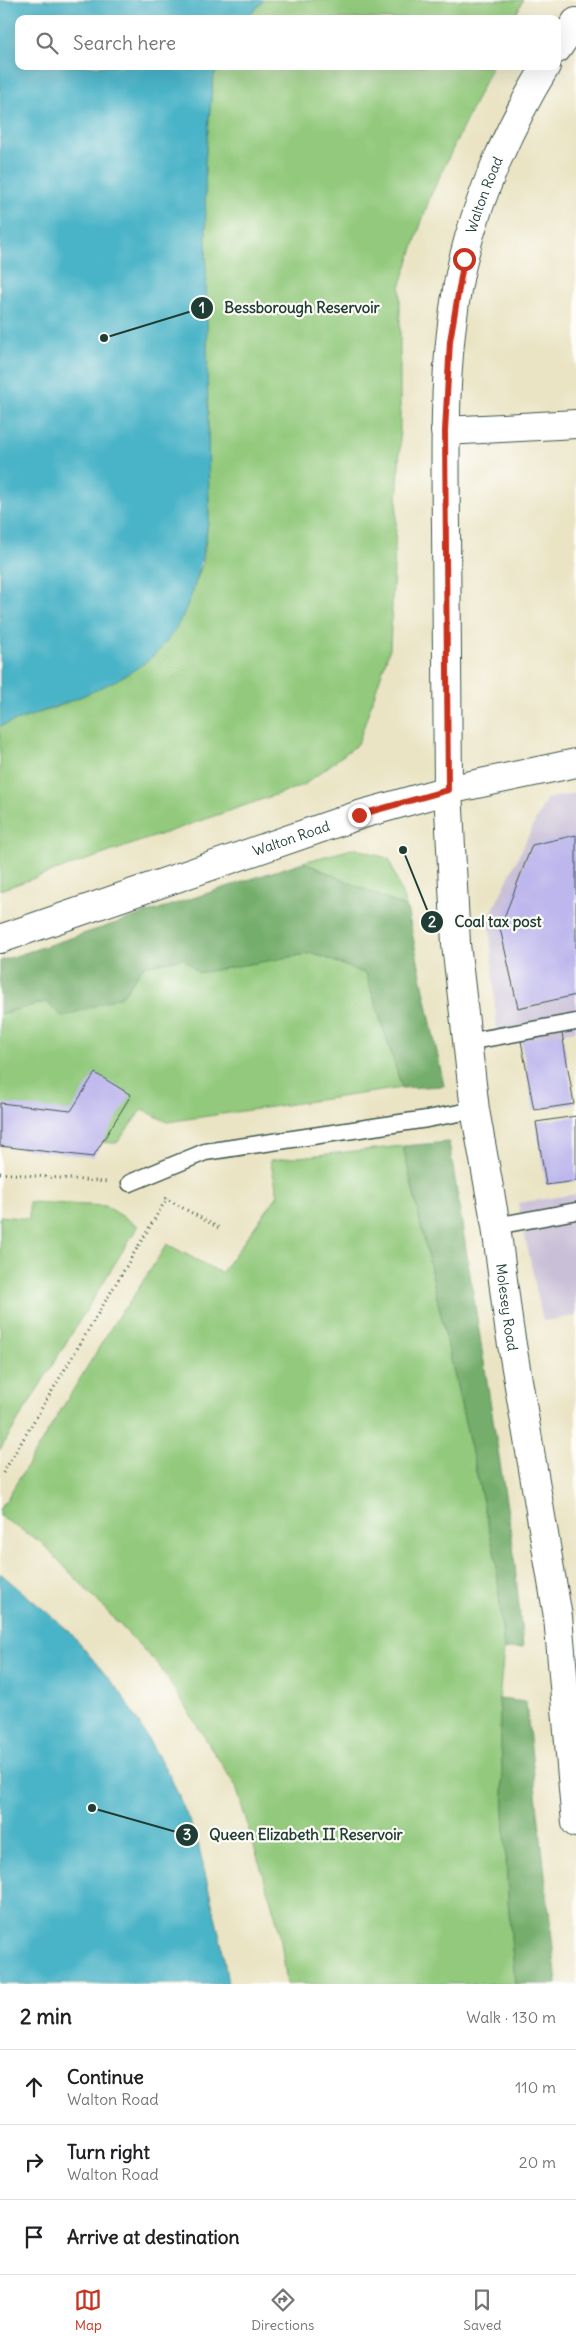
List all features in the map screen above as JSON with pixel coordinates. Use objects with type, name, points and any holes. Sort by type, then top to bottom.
[{"type":"street","points":[[561,43],[576,22]]},
{"type":"street","name":"Walton Road","points":[[0,939],[359,815],[448,790],[445,431],[450,341],[464,259],[490,180],[512,129],[544,70]]},
{"type":"street","points":[[445,431],[576,424]]},
{"type":"street","points":[[448,790],[576,764]]},
{"type":"street","name":"Molesey Road","points":[[448,790],[456,944],[474,1110],[496,1226],[509,1327],[567,1616],[576,1823]]},
{"type":"lane","points":[[466,1042],[576,1022]]},
{"type":"lane","points":[[130,1183],[205,1152],[427,1119],[474,1110]]},
{"type":"lane","points":[[496,1226],[576,1211]]},
{"type":"path","points":[[3,1473],[167,1198]]},
{"type":"shaded area","points":[[576,793],[576,1031],[521,1041],[498,1048],[489,918],[546,799]]},
{"type":"shaded area","points":[[576,1194],[576,1316],[543,1321],[518,1203]]},
{"type":"green space","points":[[264,0],[523,0],[516,15],[250,15]]},
{"type":"green space","points":[[217,70],[490,70],[430,197],[400,287],[400,445],[390,648],[358,744],[304,785],[0,890],[0,726],[63,705],[182,617],[203,563],[209,515],[205,161],[213,78]]},
{"type":"green space","points":[[356,848],[389,859],[407,908],[303,862]]},
{"type":"green space","points":[[303,862],[407,908],[444,1086],[402,1088],[366,974],[313,953],[198,973],[184,958],[144,966],[122,996],[63,1017],[46,1002],[0,1014],[0,961]]},
{"type":"green space","points":[[313,953],[366,974],[402,1088],[167,1122],[142,1109],[117,1143],[0,1137],[0,1014],[46,1002],[122,996],[144,966],[184,958],[198,972]]},
{"type":"green space","points":[[449,1142],[513,1545],[523,1647],[504,1650],[496,1560],[403,1146]]},
{"type":"green space","points":[[403,1146],[496,1560],[504,1650],[499,1699],[508,1900],[515,1984],[287,1984],[279,1928],[236,1787],[160,1667],[42,1543],[0,1516],[0,1510],[120,1313],[129,1303],[167,1244],[221,1273],[278,1195],[270,1160]]},
{"type":"green space","points":[[29,1202],[106,1206],[138,1226],[0,1450],[0,1216],[29,1219]]},
{"type":"green space","points":[[499,1699],[526,1702],[557,1984],[515,1984],[508,1900]]},
{"type":"water","points":[[0,0],[264,0],[250,15],[15,15],[15,70],[217,70],[213,78],[205,161],[209,515],[204,550],[195,584],[182,617],[163,646],[131,672],[110,683],[63,704],[0,726]]},
{"type":"water","points":[[0,1573],[69,1631],[121,1693],[171,1778],[197,1839],[222,1946],[228,1984],[0,1984]]},
{"type":"building","points":[[576,835],[576,995],[518,1008],[500,928],[532,845]]},
{"type":"building","points":[[562,1033],[574,1104],[534,1110],[521,1041]]},
{"type":"building","points":[[95,1073],[131,1095],[93,1157],[0,1146],[0,1103],[71,1111]]},
{"type":"building","points":[[576,1116],[576,1181],[546,1185],[536,1122]]},
{"type":"place","name":"Bessborough Reservoir","points":[[104,338]]},
{"type":"place","name":"Coal tax post","points":[[403,850]]},
{"type":"place","name":"Queen Elizabeth II Reservoir","points":[[92,1808]]},
{"type":"route","points":[[359,815],[448,790],[445,431],[450,341],[464,259]]}]
